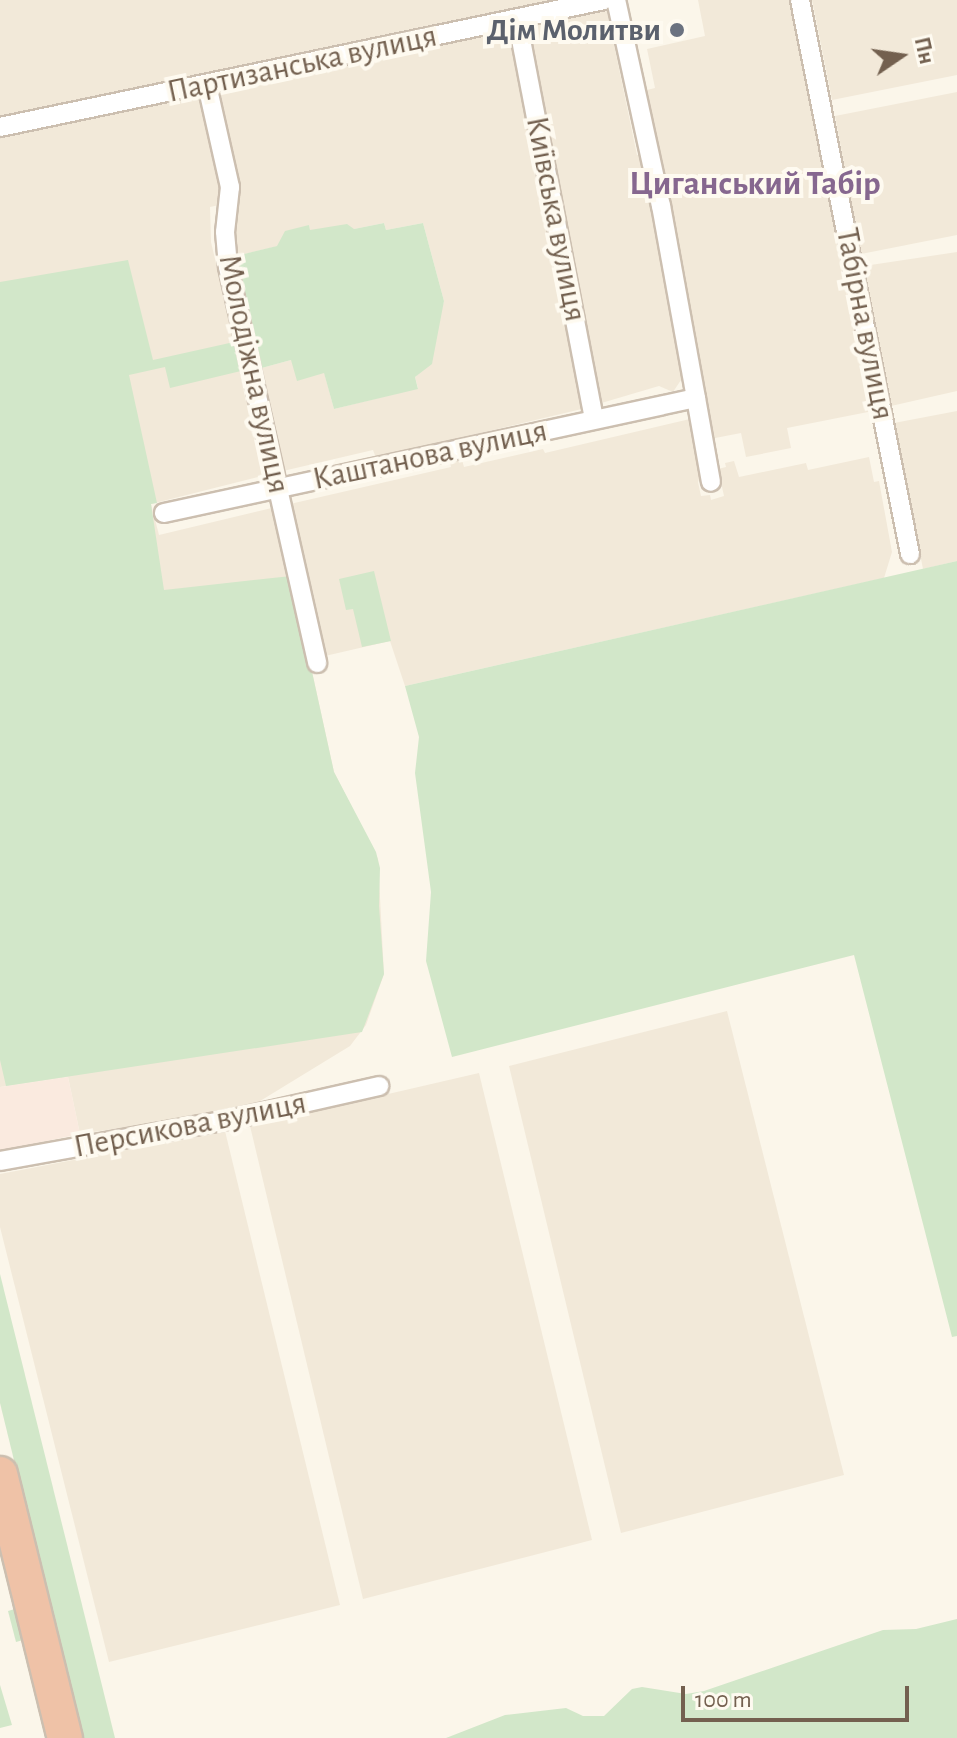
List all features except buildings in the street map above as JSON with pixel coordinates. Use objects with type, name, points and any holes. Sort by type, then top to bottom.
[{"type":"highway","points":[[0,1474],[65,1738]]},
{"type":"street","name":"Партизанська вулиця","points":[[0,127],[604,0]]},
{"type":"street","points":[[616,0],[661,206],[711,482]]},
{"type":"street","name":"Табірна вулиця","points":[[800,0],[910,554]]},
{"type":"street","name":"Київська вулиця","points":[[517,19],[594,419]]},
{"type":"street","name":"Молодіжна вулиця","points":[[207,85],[230,187],[225,232],[228,267],[317,663]]},
{"type":"street","name":"Каштанова вулиця","points":[[164,513],[696,398]]},
{"type":"street","name":"Персикова вулиця","points":[[0,1161],[233,1119],[379,1086]]},
{"type":"shaded area","points":[[0,0],[552,0],[0,116]]},
{"type":"shaded area","points":[[698,0],[789,0],[873,411],[787,428],[791,448],[746,457],[741,433],[710,439],[704,401],[707,400],[647,90],[655,88],[647,49],[705,36]]},
{"type":"shaded area","points":[[812,0],[957,0],[957,75],[832,100]]},
{"type":"shaded area","points":[[607,11],[637,155],[641,155],[683,377],[673,392],[659,386],[598,404],[527,27]]},
{"type":"shaded area","points":[[506,31],[515,36],[586,408],[376,458],[373,450],[283,471],[258,369],[291,360],[324,372],[334,409],[418,388],[415,377],[427,365],[444,301],[423,223],[386,230],[384,223],[354,229],[310,231],[309,225],[278,246],[236,256],[235,180],[215,95]]},
{"type":"shaded area","points":[[957,92],[957,235],[861,254],[835,116]]},
{"type":"shaded area","points":[[199,97],[224,204],[210,207],[211,242],[266,475],[151,504],[159,535],[276,507],[334,772],[378,859],[384,974],[366,1025],[350,1046],[247,1109],[80,1134],[68,1077],[0,1087],[0,137]]},
{"type":"shaded area","points":[[957,252],[957,391],[891,406],[864,266]]},
{"type":"shaded area","points":[[957,411],[957,561],[923,569],[894,423]]},
{"type":"shaded area","points":[[690,419],[701,473],[698,482],[701,496],[710,495],[711,500],[724,496],[718,469],[726,467],[725,463],[734,461],[739,477],[806,463],[808,470],[869,457],[874,482],[879,481],[892,552],[884,578],[405,686],[390,641],[325,656],[290,504],[451,467],[450,462],[462,460],[464,467],[543,449],[545,453]]},
{"type":"shaded area","points":[[727,1011],[844,1475],[621,1533],[509,1066]]},
{"type":"shaded area","points":[[479,1073],[592,1540],[363,1599],[250,1126]]},
{"type":"shaded area","points":[[68,1077],[80,1134],[0,1151],[0,1087]]},
{"type":"shaded area","points":[[225,1131],[340,1605],[109,1662],[0,1227],[0,1174]]},
{"type":"green space","points":[[384,223],[386,230],[423,223],[444,301],[432,364],[415,377],[418,389],[334,409],[324,373],[297,381],[291,360],[258,369],[236,256],[277,246],[285,231],[309,225],[310,230],[347,224],[354,229]]},
{"type":"green space","points":[[128,260],[153,360],[234,342],[241,371],[170,388],[165,367],[129,375],[157,503],[151,504],[164,590],[291,576],[334,772],[376,852],[380,868],[379,906],[384,974],[362,1032],[6,1086],[0,1060],[0,282]]},
{"type":"green space","points":[[957,561],[957,1336],[952,1337],[854,955],[452,1057],[426,961],[431,892],[415,773],[419,737],[405,686]]},
{"type":"green space","points":[[374,571],[391,641],[362,647],[353,609],[346,610],[339,579]]},
{"type":"green space","points":[[0,1274],[115,1738],[82,1738],[0,1403]]},
{"type":"green space","points":[[22,1607],[30,1638],[16,1642],[8,1611]]},
{"type":"green space","points":[[957,1619],[957,1738],[446,1738],[505,1715],[566,1708],[583,1716],[604,1716],[632,1689],[642,1687],[686,1694],[704,1691],[883,1630],[916,1629]]},
{"type":"green space","points":[[0,1685],[12,1725],[0,1728]]},
{"type":"place","name":"Дім Молитви","points":[[677,30]]},
{"type":"district","name":"Циганський Табір","points":[[755,185]]}]
